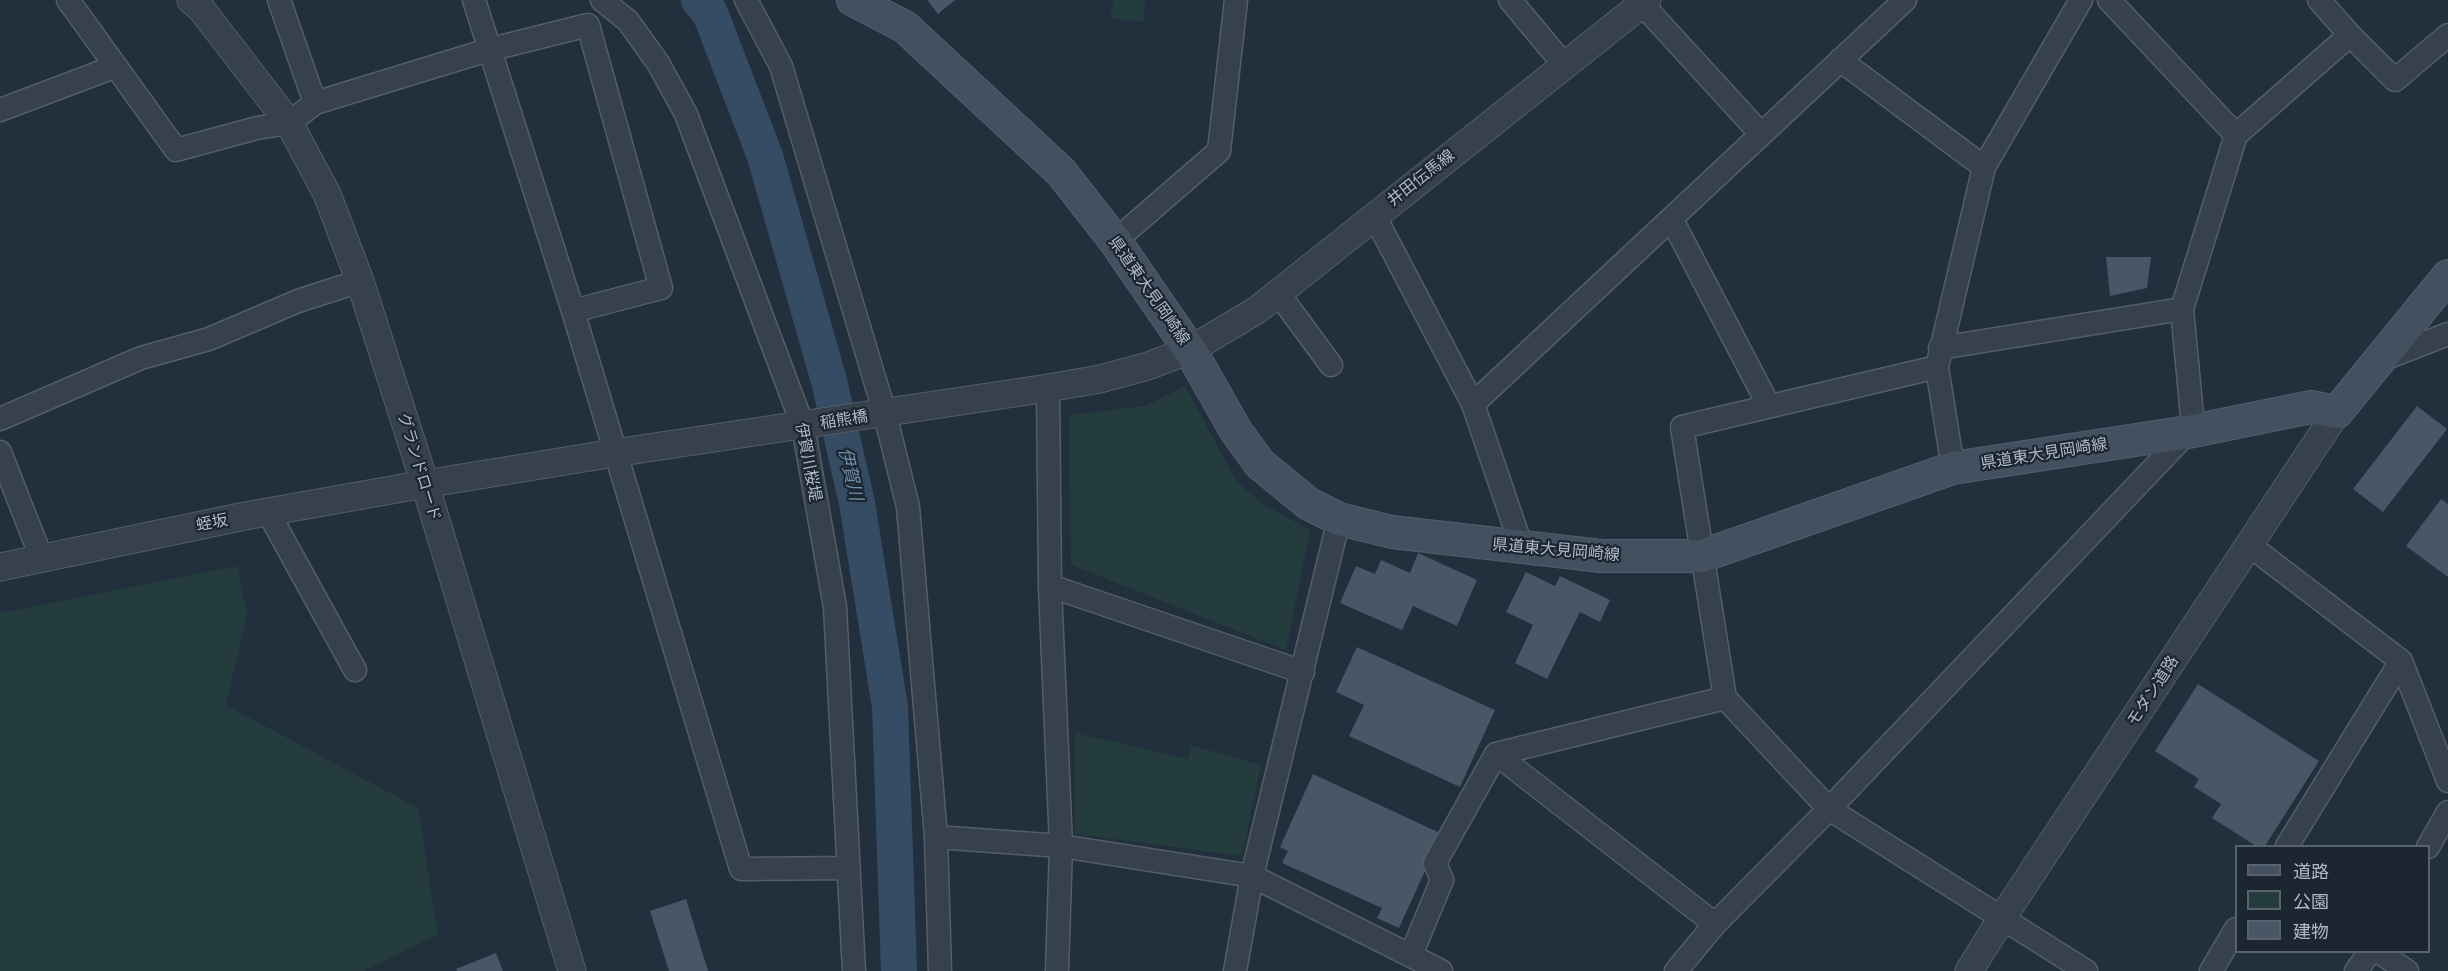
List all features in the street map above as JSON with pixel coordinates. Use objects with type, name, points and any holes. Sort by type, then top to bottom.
[{"type":"main road","name":"県道東大見岡崎線","points":[[854,0],[905,27],[1061,172],[1115,241],[1190,350],[1236,431],[1260,464],[1309,504],[1339,519],[1392,532],[1522,548],[1601,556],[1702,556],[1953,468],[2188,432],[2311,407],[2337,412]]},
{"type":"main road","points":[[2337,412],[2448,276]]},
{"type":"street","points":[[68,0],[114,67],[176,150],[256,128],[289,123],[315,103],[488,50],[588,24],[661,288],[573,311]]},
{"type":"street","name":"グランドロード","points":[[191,0],[202,10],[289,123],[327,194],[360,281],[425,484],[572,971]]},
{"type":"street","points":[[279,0],[315,103]]},
{"type":"street","points":[[474,0],[488,50],[573,311],[741,869],[848,868]]},
{"type":"street","name":"伊賀川桜堤","points":[[602,0],[628,21],[658,63],[686,114],[803,426],[835,607],[854,971]]},
{"type":"street","points":[[746,0],[781,66],[885,414],[908,507],[936,837],[940,971]]},
{"type":"street","points":[[1115,241],[1219,151],[1236,0]]},
{"type":"street","points":[[1510,0],[1566,67]]},
{"type":"street","points":[[1473,404],[1905,0]]},
{"type":"street","points":[[1953,468],[1938,358],[1984,167],[2081,0]]},
{"type":"street","points":[[2109,0],[2236,135]]},
{"type":"street","points":[[2319,0],[2350,35],[2396,80],[2448,35]]},
{"type":"street","points":[[1645,2],[1761,134]]},
{"type":"street","name":"井田伝馬線","points":[[1048,388],[1100,379],[1148,366],[1190,350],[1233,326],[1374,214],[1566,67],[1645,2]]},
{"type":"street","points":[[1676,971],[1715,924],[1829,809],[2188,432],[2192,416],[2182,309],[2236,135],[2350,35]]},
{"type":"street","points":[[1840,60],[1984,167]]},
{"type":"street","points":[[0,110],[114,67]]},
{"type":"street","points":[[1374,214],[1473,404],[1522,548]]},
{"type":"street","points":[[1671,220],[1769,406]]},
{"type":"street","points":[[0,418],[141,358],[209,339],[298,301],[360,281]]},
{"type":"street","points":[[1278,292],[1331,365]]},
{"type":"street","points":[[2086,971],[1829,809],[1725,698],[1682,427],[1769,406],[1938,358],[2182,309]]},
{"type":"street","points":[[2379,360],[2448,334]]},
{"type":"street","points":[[1048,388],[1050,586],[1061,846],[1057,971]]},
{"type":"street","name":"稲熊橋","points":[[614,453],[1048,388]]},
{"type":"street","name":"モダン道路","points":[[1969,971],[2337,412]]},
{"type":"street","points":[[0,452],[41,557]]},
{"type":"street","name":"蛭坂","points":[[0,567],[268,512],[614,453]]},
{"type":"street","points":[[268,512],[356,670]]},
{"type":"street","points":[[1235,971],[1252,876],[1339,519]]},
{"type":"street","points":[[2249,545],[2401,661],[2448,781]]},
{"type":"street","points":[[1050,586],[1303,672]]},
{"type":"street","points":[[2288,845],[2401,661]]},
{"type":"street","points":[[1411,955],[1442,880],[1434,863],[1496,754],[1725,698]]},
{"type":"street","points":[[1496,754],[1715,924]]},
{"type":"street","points":[[2429,845],[2448,812]]},
{"type":"street","points":[[936,837],[1061,846],[1252,876],[1442,971]]},
{"type":"street","points":[[2211,971],[2235,931]]},
{"type":"street","points":[[2356,971],[2369,953]]},
{"type":"street","points":[[2382,953],[2407,971]]},
{"type":"green space","points":[[1115,0],[1145,0],[1144,22],[1116,19],[1110,16]]},
{"type":"green space","points":[[1185,386],[1237,482],[1265,505],[1310,530],[1286,650],[1071,565],[1069,415],[1145,406]]},
{"type":"green space","points":[[237,566],[247,614],[226,705],[418,808],[438,934],[364,971],[0,971],[0,613]]},
{"type":"green space","points":[[1075,733],[1188,759],[1190,745],[1261,765],[1242,856],[1075,834]]},
{"type":"building","points":[[927,0],[955,0],[938,14]]},
{"type":"building","points":[[2106,257],[2151,257],[2147,288],[2110,296]]},
{"type":"building","points":[[2417,406],[2447,429],[2383,512],[2353,489]]},
{"type":"building","points":[[2441,499],[2448,504],[2448,577],[2406,546]]},
{"type":"building","points":[[1418,553],[1477,580],[1457,626],[1413,606],[1402,630],[1340,603],[1356,566],[1375,574],[1381,560],[1410,573]]},
{"type":"building","points":[[1526,572],[1555,586],[1560,576],[1610,600],[1600,622],[1580,612],[1547,679],[1515,663],[1533,625],[1506,612]]},
{"type":"building","points":[[1357,647],[1495,710],[1460,787],[1349,736],[1364,705],[1336,692]]},
{"type":"building","points":[[2198,684],[2319,761],[2266,845],[2254,845],[2212,818],[2221,804],[2194,787],[2199,779],[2155,751]]},
{"type":"building","points":[[1313,774],[1442,834],[1399,928],[1377,918],[1382,908],[1282,863],[1288,851],[1280,847]]},
{"type":"building","points":[[686,899],[708,971],[669,971],[650,911]]},
{"type":"building","points":[[496,953],[503,971],[457,971],[456,969]]},
{"type":"waterway","name":"伊賀川","points":[[699,0],[710,13],[765,156],[829,381],[857,503],[890,707],[899,971]]}]
